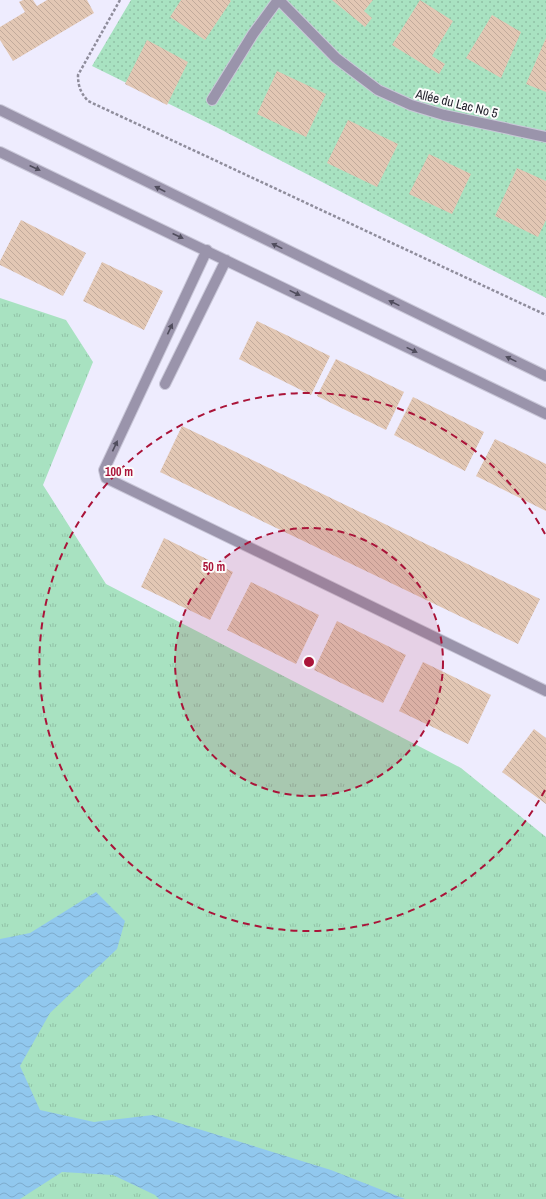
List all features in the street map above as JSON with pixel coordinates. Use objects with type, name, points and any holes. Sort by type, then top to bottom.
[{"type":"street","points":[[212,100],[253,34],[279,0]]},
{"type":"street","name":"Allée du Lac No 5","points":[[279,0],[336,58],[378,90],[411,105],[444,115],[546,137]]},
{"type":"street","points":[[0,110],[546,376]]},
{"type":"street","points":[[0,152],[546,414]]},
{"type":"street","points":[[207,250],[104,470],[104,474],[110,481],[546,691]]},
{"type":"street","points":[[165,384],[226,260]]},
{"type":"path","points":[[120,0],[78,76],[78,85],[82,94],[88,101],[546,315]]},
{"type":"green space","points":[[131,0],[546,0],[546,298],[218,128],[92,66]]},
{"type":"green space","points":[[0,298],[66,320],[93,362],[43,485],[106,584],[461,768],[546,837],[546,1199],[0,1199]]},
{"type":"water","points":[[96,892],[125,921],[117,949],[50,1013],[20,1066],[40,1110],[94,1122],[153,1115],[331,1170],[405,1199],[159,1199],[155,1195],[113,1175],[62,1172],[20,1199],[0,1199],[0,939],[30,933]]},
{"type":"building","points":[[23,0],[33,0],[37,6],[47,0],[87,0],[94,13],[13,61],[0,40],[0,27],[25,12],[19,2]]},
{"type":"building","points":[[181,0],[231,1],[205,40],[170,17]]},
{"type":"building","points":[[332,0],[373,0],[364,11],[372,18],[365,27]]},
{"type":"building","points":[[420,0],[453,21],[432,56],[445,64],[439,74],[392,45]]},
{"type":"building","points":[[492,15],[521,32],[501,78],[466,58]]},
{"type":"building","points":[[546,38],[546,92],[526,84]]},
{"type":"building","points":[[147,40],[188,62],[167,105],[125,84]]},
{"type":"building","points":[[277,71],[326,94],[306,137],[257,114]]},
{"type":"building","points":[[348,120],[398,144],[377,187],[327,163]]},
{"type":"building","points":[[429,154],[471,174],[452,214],[409,194]]},
{"type":"building","points":[[517,168],[546,181],[546,220],[538,237],[495,216]]},
{"type":"building","points":[[21,220],[86,253],[63,296],[0,265],[0,261]]},
{"type":"building","points":[[102,262],[163,291],[144,330],[83,301]]},
{"type":"building","points":[[257,321],[330,356],[311,395],[239,359]]},
{"type":"building","points":[[336,359],[404,392],[386,430],[317,396]]},
{"type":"building","points":[[413,397],[484,432],[465,471],[394,435]]},
{"type":"building","points":[[182,426],[540,599],[518,644],[160,472]]},
{"type":"building","points":[[495,439],[546,464],[546,511],[476,476]]},
{"type":"building","points":[[164,538],[233,572],[210,620],[141,587]]},
{"type":"building","points":[[251,582],[319,615],[296,664],[227,630]]},
{"type":"building","points":[[337,621],[406,655],[383,703],[314,670]]},
{"type":"building","points":[[423,662],[491,695],[468,744],[399,711]]},
{"type":"building","points":[[534,729],[546,738],[546,804],[502,772]]}]
